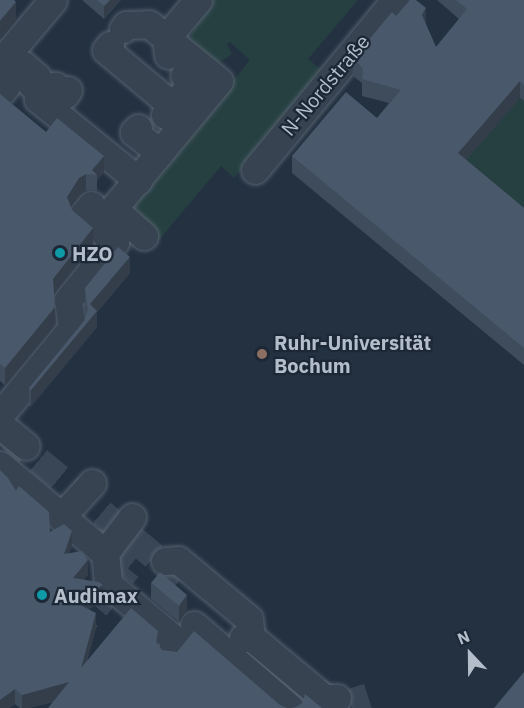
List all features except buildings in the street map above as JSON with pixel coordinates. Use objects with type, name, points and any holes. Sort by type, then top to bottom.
[{"type":"street","points":[[19,83],[53,0]]},
{"type":"street","name":"N-Nordstraße","points":[[255,170],[395,0]]},
{"type":"street","points":[[157,110],[134,76],[107,52],[126,25],[186,18]]},
{"type":"street","points":[[160,153],[134,132],[157,110],[193,82],[168,60],[186,18]]},
{"type":"street","points":[[0,415],[72,328],[68,300],[133,242],[102,206],[138,180],[219,81],[186,18]]},
{"type":"street","points":[[19,83],[55,86],[65,94],[68,90]]},
{"type":"street","points":[[19,83],[138,180]]},
{"type":"street","points":[[15,437],[0,465],[105,553]]},
{"type":"street","points":[[61,517],[92,483]]},
{"type":"street","points":[[132,517],[105,553],[108,584],[290,708]]},
{"type":"street","points":[[165,561],[178,560],[249,619],[247,638],[328,696]]},
{"type":"green space","points":[[208,0],[358,0],[308,59],[322,71],[234,178],[221,166],[158,241],[124,213],[250,60],[230,42],[227,44],[232,54],[217,64],[200,50],[200,47],[197,48],[188,40],[198,22],[197,14]]},
{"type":"green space","points":[[520,98],[524,101],[524,224],[458,169]]},
{"type":"tunnel","points":[[7,434],[181,578]]},
{"type":"tunnel","points":[[70,638],[128,568],[91,538]]},
{"type":"tunnel","points":[[317,690],[335,702],[350,702],[368,696]]},
{"type":"place","name":"HZO","points":[[60,253]]},
{"type":"place","name":"Ruhr-Universität Bochum","points":[[262,354]]},
{"type":"place","name":"Audimax","points":[[42,595]]}]
